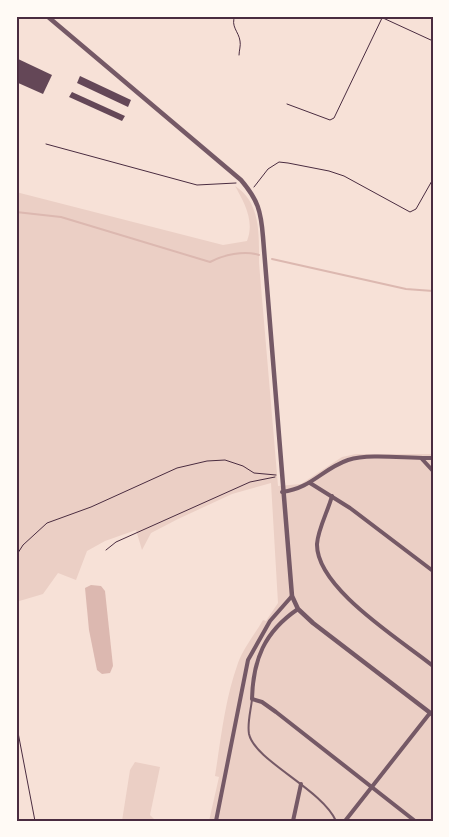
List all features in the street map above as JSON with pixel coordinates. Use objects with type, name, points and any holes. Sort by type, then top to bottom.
[{"type":"street","points":[[47,16],[242,181],[258,205],[262,220],[282,492],[292,596],[298,609],[363,663],[431,714],[372,785],[345,821]]},
{"type":"street","points":[[282,492],[298,490],[332,467],[350,459],[433,458]]},
{"type":"street","points":[[422,459],[433,471]]},
{"type":"street","points":[[310,483],[332,496],[433,571]]},
{"type":"street","points":[[332,496],[317,543],[326,571],[339,592],[433,666]]},
{"type":"street","points":[[216,821],[248,660],[270,622],[292,596]]},
{"type":"street","points":[[298,609],[286,617],[259,652],[253,673],[252,700],[262,702],[276,712],[372,785],[415,821]]},
{"type":"street","points":[[293,821],[300,784]]},
{"type":"lane","points":[[252,700],[248,731],[252,742],[259,751],[317,797],[331,812],[336,821]]},
{"type":"path","points":[[235,16],[233,20],[240,42],[239,55]]},
{"type":"path","points":[[287,104],[330,120],[334,118],[383,17],[433,41]]},
{"type":"path","points":[[46,144],[197,185],[230,185],[242,181]]},
{"type":"path","points":[[251,192],[268,169],[279,162],[288,163],[329,170],[344,176],[410,212],[416,209],[433,179]]},
{"type":"path","points":[[16,556],[23,545],[46,523],[90,507],[177,468],[208,460],[225,460],[243,466],[254,473],[281,476]]},
{"type":"path","points":[[106,550],[116,542],[250,482],[281,476]]},
{"type":"path","points":[[16,722],[35,821]]},
{"type":"shaded area","points":[[235,186],[250,201],[257,220],[278,486],[301,484],[342,457],[356,454],[433,454],[433,821],[209,821],[219,777],[215,776],[224,719],[240,657],[263,620],[266,621],[278,603],[271,483],[232,494],[151,533],[142,550],[136,530],[105,541],[87,551],[76,580],[58,573],[43,594],[16,602],[16,192],[223,245],[247,241],[249,234],[250,226],[247,212]]},
{"type":"shaded area","points":[[91,585],[101,586],[105,591],[113,666],[110,673],[102,674],[97,670],[89,630],[85,588]]},
{"type":"shaded area","points":[[135,762],[160,767],[150,815],[156,821],[122,821],[130,770]]},
{"type":"building","points":[[16,58],[52,75],[43,94],[16,82]]},
{"type":"building","points":[[80,76],[131,100],[128,107],[77,83]]},
{"type":"building","points":[[72,92],[125,116],[122,121],[69,97]]},
{"type":"waterway","points":[[16,212],[61,217],[210,262],[234,254],[247,253],[259,255]]},
{"type":"waterway","points":[[272,259],[406,289],[433,291]]}]
